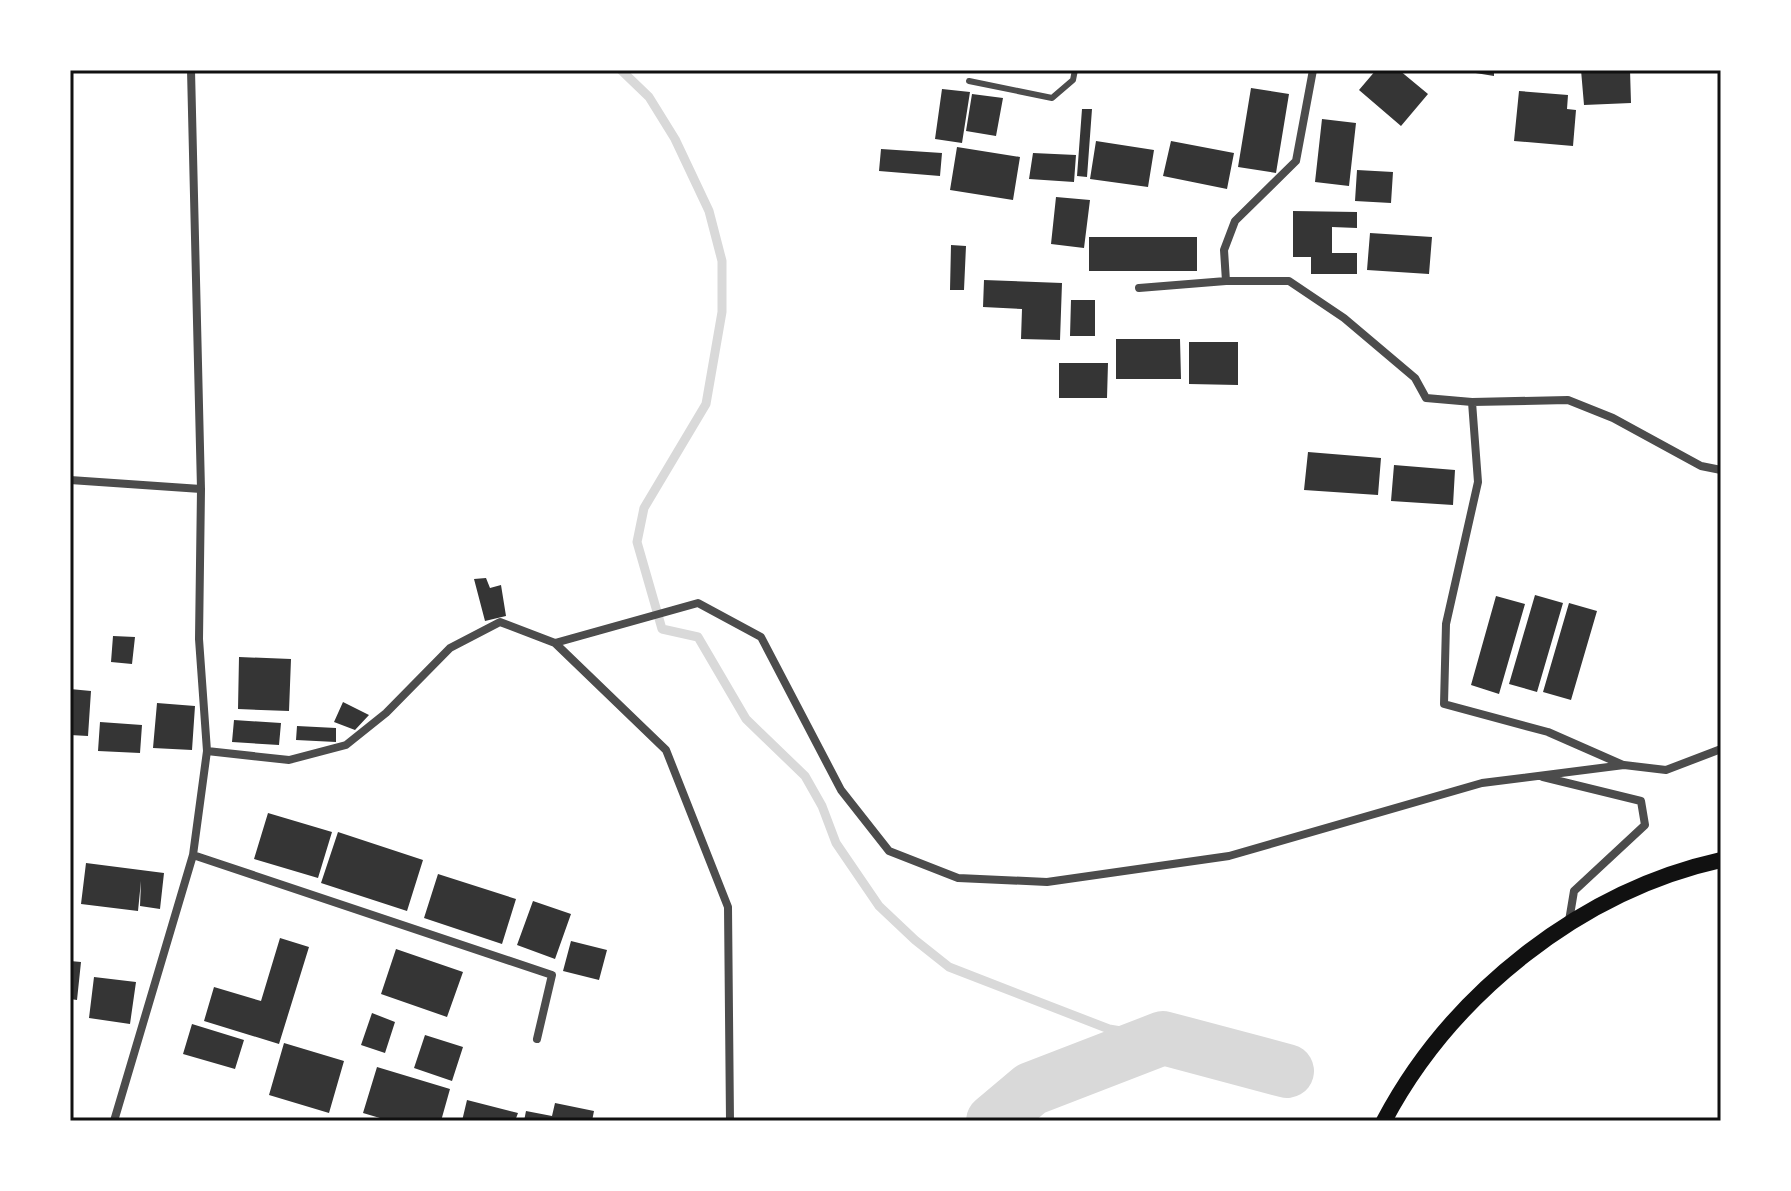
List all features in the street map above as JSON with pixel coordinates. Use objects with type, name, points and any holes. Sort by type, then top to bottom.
[{"type":"main road","points":[[1384,1121],[1402,1087],[1456,1020],[1569,921],[1619,894],[1678,870],[1721,860]]},
{"type":"street","points":[[114,1121],[193,855],[207,751],[199,639],[201,489],[191,70]]},
{"type":"street","points":[[1226,281],[1224,250],[1235,221],[1296,161],[1313,70]]},
{"type":"street","points":[[1139,288],[1226,281],[1289,281],[1344,318],[1415,378],[1426,398],[1472,402],[1568,400],[1613,418],[1701,466],[1721,470]]},
{"type":"street","points":[[1472,402],[1478,482],[1446,624],[1444,704],[1548,732],[1624,765]]},
{"type":"street","points":[[70,480],[201,489]]},
{"type":"street","points":[[555,643],[698,603],[761,637],[841,790],[889,851],[958,878],[1047,882],[1229,856],[1482,783],[1624,765],[1666,770],[1721,749]]},
{"type":"street","points":[[207,751],[289,760],[346,745],[386,713],[450,648],[500,622],[555,643],[666,750],[689,815],[728,907],[730,1121]]},
{"type":"street","points":[[1534,775],[1641,801],[1645,825],[1574,891],[1569,921]]},
{"type":"street","points":[[193,855],[552,975],[537,1039]]},
{"type":"lane","points":[[969,81],[1052,98],[1073,80],[1075,70]]},
{"type":"building","points":[[1376,70],[1399,70],[1428,94],[1401,126],[1359,90]]},
{"type":"building","points":[[1457,70],[1494,70],[1494,76]]},
{"type":"building","points":[[1581,70],[1630,70],[1631,103],[1584,105]]},
{"type":"building","points":[[1251,88],[1289,94],[1276,173],[1238,167]]},
{"type":"building","points":[[942,89],[970,92],[962,143],[935,139]]},
{"type":"building","points":[[1519,91],[1568,95],[1567,109],[1576,110],[1573,146],[1514,141]]},
{"type":"building","points":[[972,94],[1003,98],[996,136],[966,131]]},
{"type":"building","points":[[1082,109],[1092,109],[1087,177],[1077,176]]},
{"type":"building","points":[[1322,119],[1356,123],[1349,186],[1315,182]]},
{"type":"building","points":[[1096,141],[1154,150],[1148,187],[1090,179]]},
{"type":"building","points":[[1171,141],[1234,153],[1227,189],[1163,176]]},
{"type":"building","points":[[957,147],[1020,157],[1013,200],[950,190]]},
{"type":"building","points":[[881,149],[942,153],[940,176],[879,171]]},
{"type":"building","points":[[1033,153],[1076,155],[1074,182],[1029,179]]},
{"type":"building","points":[[1357,170],[1393,172],[1391,203],[1355,201]]},
{"type":"building","points":[[1056,197],[1090,200],[1084,248],[1051,244]]},
{"type":"building","points":[[1293,211],[1357,212],[1357,228],[1332,227],[1332,253],[1357,253],[1357,274],[1311,274],[1311,257],[1293,257]]},
{"type":"building","points":[[1370,233],[1432,237],[1429,274],[1367,270]]},
{"type":"building","points":[[1089,237],[1197,237],[1197,271],[1089,271]]},
{"type":"building","points":[[951,245],[966,246],[964,290],[950,290]]},
{"type":"building","points":[[984,280],[1062,283],[1060,340],[1021,339],[1022,309],[983,307]]},
{"type":"building","points":[[1071,300],[1095,300],[1095,336],[1070,336]]},
{"type":"building","points":[[1116,339],[1180,339],[1181,379],[1116,379]]},
{"type":"building","points":[[1189,342],[1238,342],[1238,385],[1189,384]]},
{"type":"building","points":[[1059,363],[1108,363],[1107,398],[1059,398]]},
{"type":"building","points":[[1308,452],[1381,458],[1378,495],[1304,490]]},
{"type":"building","points":[[1394,465],[1455,470],[1453,505],[1391,501]]},
{"type":"building","points":[[486,578],[490,588],[501,585],[506,616],[485,621],[474,579]]},
{"type":"building","points":[[1535,595],[1563,603],[1537,692],[1509,684]]},
{"type":"building","points":[[1496,596],[1525,604],[1499,694],[1471,685]]},
{"type":"building","points":[[1569,603],[1597,611],[1571,700],[1543,692]]},
{"type":"building","points":[[113,636],[135,637],[132,664],[111,662]]},
{"type":"building","points":[[239,657],[291,659],[289,711],[238,709]]},
{"type":"building","points":[[70,689],[91,691],[88,736],[70,735]]},
{"type":"building","points":[[343,702],[369,715],[355,730],[334,722]]},
{"type":"building","points":[[157,703],[195,706],[192,750],[153,748]]},
{"type":"building","points":[[234,720],[281,723],[279,745],[232,742]]},
{"type":"building","points":[[100,722],[142,725],[140,753],[98,751]]},
{"type":"building","points":[[297,726],[336,728],[336,742],[296,740]]},
{"type":"building","points":[[268,813],[332,832],[318,878],[254,859]]},
{"type":"building","points":[[338,832],[423,860],[407,911],[321,883]]},
{"type":"building","points":[[86,863],[164,873],[160,909],[140,906],[141,881],[138,911],[81,904]]},
{"type":"building","points":[[438,874],[516,899],[502,944],[424,918]]},
{"type":"building","points":[[533,901],[571,914],[555,959],[517,945]]},
{"type":"building","points":[[280,938],[309,947],[279,1044],[204,1021],[214,987],[261,1001]]},
{"type":"building","points":[[571,941],[607,950],[599,980],[563,971]]},
{"type":"building","points":[[396,949],[463,972],[447,1017],[381,994]]},
{"type":"building","points":[[70,961],[81,962],[77,1000],[70,999]]},
{"type":"building","points":[[94,977],[136,982],[130,1024],[89,1018]]},
{"type":"building","points":[[372,1013],[395,1022],[385,1053],[361,1045]]},
{"type":"building","points":[[192,1024],[244,1040],[235,1069],[183,1054]]},
{"type":"building","points":[[425,1035],[463,1047],[452,1081],[414,1068]]},
{"type":"building","points":[[284,1043],[344,1061],[329,1113],[269,1095]]},
{"type":"building","points":[[377,1067],[450,1089],[441,1121],[390,1121],[363,1113]]},
{"type":"building","points":[[467,1100],[518,1113],[515,1121],[462,1121]]},
{"type":"building","points":[[555,1103],[594,1111],[592,1121],[524,1121],[526,1111],[552,1116]]},
{"type":"waterway","points":[[621,70],[649,97],[675,139],[709,211],[722,261],[722,312],[706,404],[644,508],[637,542],[662,629],[698,637],[746,719],[805,776],[822,806],[836,843],[879,906],[915,940],[949,967],[1109,1029],[1163,1038]]},
{"type":"waterway","points":[[993,1121],[1031,1089],[1163,1038],[1287,1071]]}]
